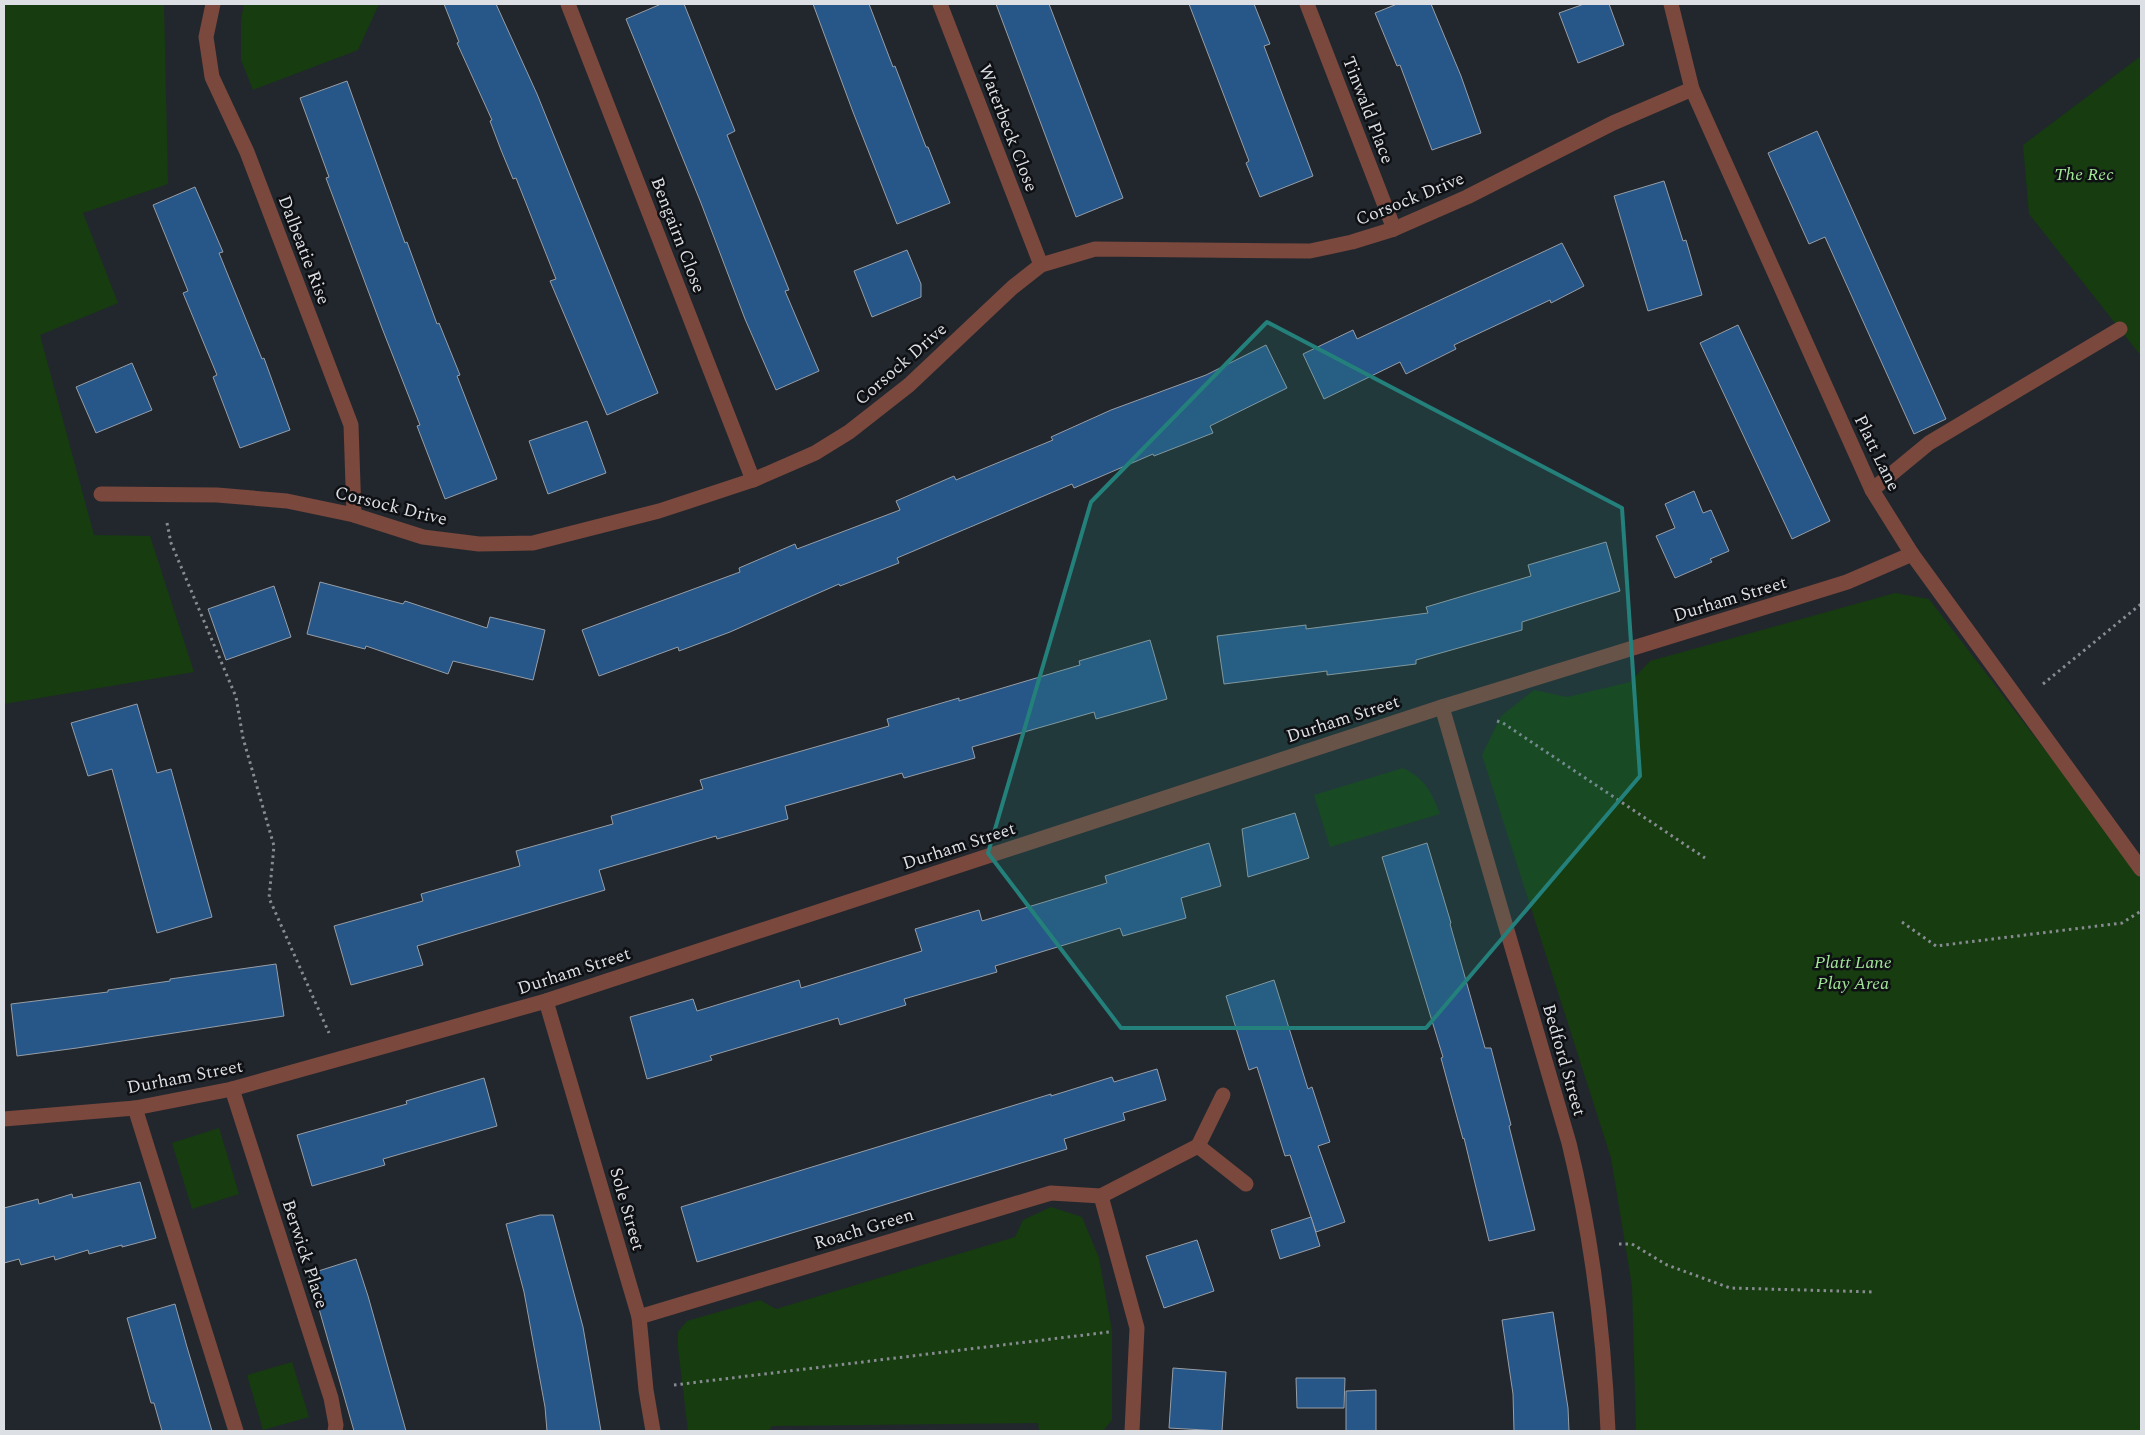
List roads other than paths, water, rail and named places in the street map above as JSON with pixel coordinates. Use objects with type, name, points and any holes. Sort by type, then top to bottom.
[{"type":"street","name":"Dalbeatie Rise","points":[[213,4],[206,37],[212,77],[247,152],[351,426],[354,515]]},
{"type":"street","name":"Bengairn Close","points":[[568,4],[753,480]]},
{"type":"street","name":"Waterbeck Close","points":[[940,4],[1041,265]]},
{"type":"street","name":"Tinwald Place","points":[[1307,4],[1394,230]]},
{"type":"street","name":"Platt Lane","points":[[1671,4],[1692,89],[1872,490],[1912,554],[2141,869]]},
{"type":"street","name":"Corsock Drive","points":[[101,494],[217,495],[287,501],[354,515],[423,537],[479,544],[533,542],[659,510],[753,480],[815,452],[849,432],[910,385],[1013,287],[1041,265],[1095,249],[1310,251],[1352,242],[1394,230],[1467,197],[1613,123],[1692,89]]},
{"type":"street","points":[[1872,490],[1929,443],[2120,329]]},
{"type":"street","name":"Durham Street","points":[[4,1119],[135,1108],[232,1089],[546,1001],[1442,707],[1847,582],[1912,554]]},
{"type":"street","name":"Bedford Street","points":[[1442,707],[1569,1144],[1590,1242],[1605,1371],[1608,1431]]},
{"type":"street","name":"Sole Street","points":[[546,1001],[639,1317],[646,1390],[653,1431]]},
{"type":"street","name":"Berwick Place","points":[[232,1089],[331,1398],[336,1425],[335,1431]]},
{"type":"street","points":[[1132,1431],[1137,1328],[1102,1196],[1198,1146],[1223,1094]]},
{"type":"street","points":[[135,1108],[236,1431]]},
{"type":"street","points":[[1198,1146],[1246,1184]]},
{"type":"street","name":"Roach Green","points":[[639,1317],[1051,1193],[1102,1196]]},
{"type":"park label","name":"The Rec","points":[[2084,174]]},
{"type":"park label","name":"Platt Lane Play Area","points":[[1853,972]]}]
